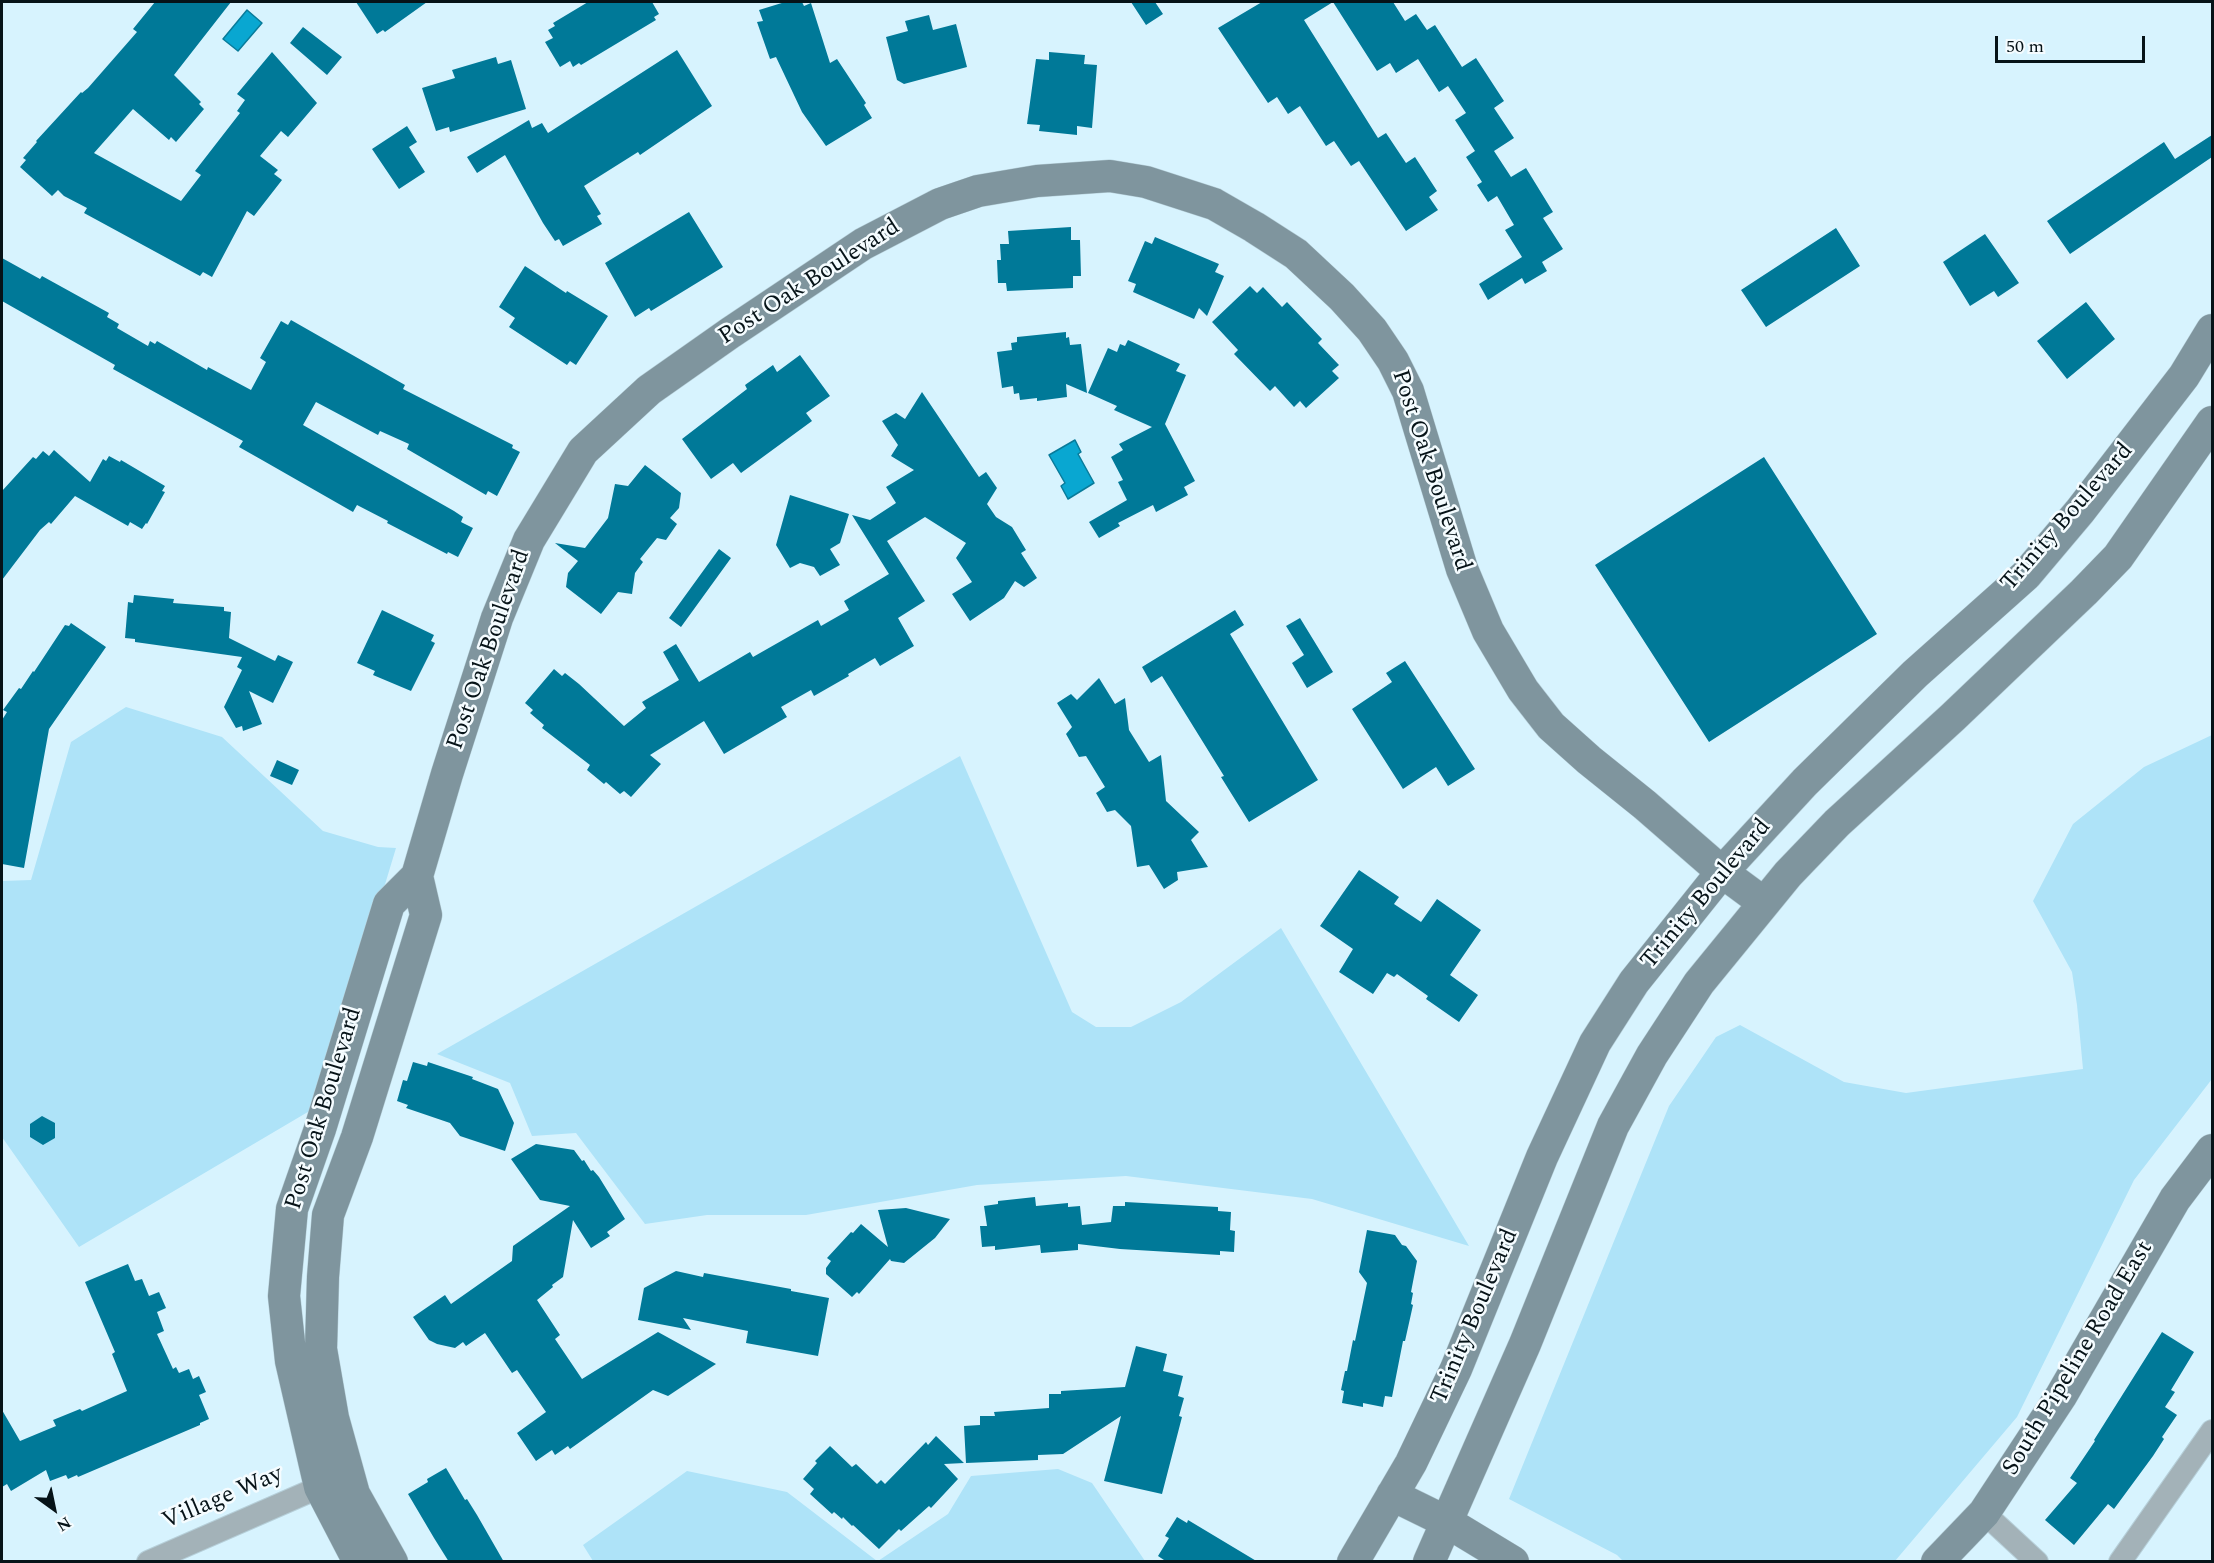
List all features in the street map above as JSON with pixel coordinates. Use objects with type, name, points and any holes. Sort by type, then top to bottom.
[{"type":"street","name":"Post Oak Boulevard","points":[[359,1562],[320,1487],[291,1361],[284,1296],[292,1209],[320,1129],[389,904],[417,876],[497,618],[529,540],[583,451],[649,390],[863,244],[940,204],[978,190],[1037,181],[1110,176],[1146,182],[1214,204],[1296,254],[1365,322],[1393,361],[1408,391],[1462,569],[1488,631],[1523,690],[1551,726],[1589,760],[1722,872],[1764,903]]},
{"type":"street","name":"Trinity Boulevard","points":[[1353,1562],[1411,1463],[1456,1370],[1542,1157],[1595,1043],[1634,982],[1722,872],[1805,782],[1915,674],[2026,575],[2080,511],[2184,376],[2212,330]]},
{"type":"street","name":"Trinity Boulevard","points":[[1429,1562],[1525,1344],[1613,1126],[1652,1055],[1699,983],[1788,874],[1837,823],[1969,702],[2118,557],[2212,422]]},
{"type":"street","name":"Post Oak Boulevard","points":[[392,1562],[354,1494],[333,1418],[321,1349],[323,1277],[328,1215],[357,1137],[426,915],[417,876]]},
{"type":"street","name":"South Pipeline Road East","points":[[1937,1562],[1984,1513],[2061,1396],[2175,1199],[2212,1150]]},
{"type":"street","points":[[2120,1562],[2210,1433]]},
{"type":"street","points":[[320,1487],[348,1471]]},
{"type":"street","name":"Village Way","points":[[148,1562],[320,1487]]},
{"type":"street","points":[[1392,1495],[1447,1522],[1514,1562]]},
{"type":"street","points":[[1984,1513],[2037,1562]]},
{"type":"shaded area","points":[[126,707],[222,737],[323,831],[378,847],[396,848],[318,1106],[79,1247],[2,1137],[2,881],[31,880],[71,742]]},
{"type":"shaded area","points":[[2212,735],[2212,1079],[2134,1180],[2017,1417],[1895,1561],[1623,1561],[1617,1555],[1509,1499],[1669,1106],[1716,1037],[1740,1025],[1844,1082],[1906,1093],[2083,1069],[2072,972],[2033,901],[2073,824],[2144,767]]},
{"type":"shaded area","points":[[960,756],[1072,1012],[1096,1027],[1131,1027],[1181,1002],[1281,928],[1469,1246],[1312,1199],[1126,1176],[977,1185],[806,1215],[707,1215],[645,1224],[576,1133],[532,1136],[510,1083],[437,1054]]},
{"type":"shaded area","points":[[1058,1469],[1092,1483],[1145,1561],[878,1561],[948,1514],[971,1476]]},
{"type":"shaded area","points":[[687,1471],[787,1492],[877,1561],[593,1561],[583,1545]]},
{"type":"water","points":[[247,10],[262,23],[238,51],[223,39]]},
{"type":"water","points":[[1075,440],[1081,452],[1078,454],[1094,483],[1068,499],[1061,486],[1065,483],[1049,455]]},
{"type":"building","points":[[155,2],[231,2],[174,75],[201,102],[199,104],[204,109],[176,142],[171,137],[169,140],[133,109],[94,153],[181,201],[201,175],[195,171],[240,113],[237,111],[245,100],[237,94],[272,52],[317,103],[288,137],[281,131],[260,156],[278,170],[274,174],[282,180],[254,216],[247,211],[212,277],[203,272],[200,276],[84,213],[87,208],[64,196],[58,190],[52,196],[20,167],[26,160],[23,158],[36,141],[81,92],[88,88],[137,32],[133,29]]},
{"type":"building","points":[[356,2],[427,2],[385,32],[383,30],[377,34]]},
{"type":"building","points":[[588,2],[652,2],[659,14],[654,17],[656,20],[581,65],[579,63],[573,67],[570,61],[560,67],[545,42],[553,38],[548,30],[555,26],[553,23]]},
{"type":"building","points":[[785,2],[802,2],[804,6],[811,3],[830,63],[837,59],[866,103],[864,105],[872,118],[826,146],[802,112],[776,57],[770,59],[757,22],[763,21],[759,10]]},
{"type":"building","points":[[1131,2],[1155,2],[1163,14],[1146,25]]},
{"type":"building","points":[[1262,2],[1333,2],[1304,20],[1378,138],[1386,133],[1406,163],[1415,157],[1437,191],[1429,197],[1438,210],[1406,231],[1359,161],[1351,166],[1334,141],[1326,146],[1300,106],[1288,114],[1277,97],[1268,103],[1218,28]]},
{"type":"building","points":[[1333,2],[1393,2],[1405,21],[1416,14],[1427,30],[1435,25],[1462,67],[1476,58],[1504,101],[1494,108],[1514,138],[1494,151],[1511,177],[1526,168],[1553,212],[1543,218],[1563,249],[1542,262],[1547,271],[1525,284],[1522,278],[1488,300],[1479,284],[1522,257],[1505,230],[1514,225],[1497,196],[1488,202],[1477,185],[1482,182],[1466,157],[1475,151],[1455,120],[1466,113],[1448,86],[1439,92],[1418,59],[1396,73],[1390,63],[1377,71]]},
{"type":"building","points":[[929,15],[933,30],[956,24],[967,67],[904,84],[897,80],[886,37],[908,31],[905,21]]},
{"type":"building","points":[[303,27],[342,57],[327,75],[290,43]]},
{"type":"building","points":[[677,50],[712,106],[640,155],[638,152],[584,186],[601,214],[597,216],[602,224],[563,246],[559,239],[555,241],[543,223],[505,155],[477,173],[467,157],[529,120],[532,128],[542,123],[548,133]]},
{"type":"building","points":[[1049,52],[1085,55],[1084,64],[1097,65],[1092,128],[1077,126],[1077,135],[1039,131],[1040,125],[1027,124],[1036,59],[1049,60]]},
{"type":"building","points":[[496,57],[498,64],[511,60],[526,109],[450,132],[449,127],[436,131],[422,88],[455,78],[452,70]]},
{"type":"building","points":[[407,126],[417,142],[409,147],[425,172],[399,189],[372,149]]},
{"type":"building","points":[[2212,135],[2212,157],[2070,254],[2047,221],[2164,142],[2175,159]]},
{"type":"building","points":[[689,212],[723,267],[651,311],[649,308],[635,317],[605,263]]},
{"type":"building","points":[[1071,227],[1071,240],[1080,240],[1081,276],[1073,276],[1073,288],[1007,291],[1006,283],[998,283],[997,260],[1001,260],[1000,244],[1009,244],[1008,231]]},
{"type":"building","points":[[1836,228],[1860,266],[1766,327],[1741,290]]},
{"type":"building","points":[[1985,234],[2019,283],[1998,297],[1994,291],[1970,306],[1943,262]]},
{"type":"building","points":[[1155,237],[1219,264],[1215,272],[1224,276],[1207,316],[1199,308],[1194,319],[1133,292],[1136,284],[1128,281],[1145,241],[1152,244]]},
{"type":"building","points":[[2,258],[40,279],[42,276],[109,313],[107,317],[119,324],[117,328],[148,346],[150,341],[155,344],[157,341],[207,370],[208,367],[251,390],[266,362],[260,358],[281,321],[288,325],[291,320],[405,385],[403,389],[513,445],[512,448],[520,452],[497,496],[488,491],[486,495],[407,449],[409,444],[380,431],[378,435],[316,402],[303,425],[454,511],[463,517],[461,522],[473,528],[458,557],[448,552],[447,554],[357,505],[353,512],[239,447],[243,441],[113,369],[115,365],[2,301]]},
{"type":"building","points":[[525,266],[566,293],[567,291],[608,316],[576,365],[570,361],[567,365],[509,327],[515,318],[499,307]]},
{"type":"building","points":[[1250,286],[1257,293],[1263,287],[1282,307],[1287,302],[1322,339],[1318,343],[1339,365],[1332,371],[1339,378],[1306,408],[1300,401],[1294,407],[1275,386],[1270,391],[1234,354],[1238,350],[1212,322]]},
{"type":"building","points":[[2086,302],[2115,339],[2067,379],[2037,341]]},
{"type":"building","points":[[1066,332],[1070,345],[1081,344],[1087,393],[1066,384],[1067,397],[1037,401],[1037,398],[1020,400],[1019,393],[1014,394],[1013,386],[1002,388],[997,352],[1012,350],[1011,343],[1017,342],[1017,337]]},
{"type":"building","points":[[1128,340],[1180,364],[1176,371],[1186,375],[1165,424],[1195,481],[1184,487],[1188,495],[1156,512],[1153,505],[1118,523],[1120,526],[1099,538],[1089,522],[1127,500],[1118,482],[1123,480],[1111,457],[1123,450],[1119,444],[1152,427],[1114,410],[1117,406],[1088,393],[1108,348],[1117,352],[1120,344],[1125,346]]},
{"type":"building","points":[[800,355],[830,396],[806,413],[812,421],[741,473],[733,463],[711,479],[682,439],[747,389],[745,385],[773,365],[777,372]]},
{"type":"building","points":[[922,392],[979,477],[986,472],[997,488],[987,504],[996,517],[1012,527],[1026,550],[1021,553],[1037,578],[1024,587],[1015,581],[1004,598],[970,621],[952,594],[972,582],[956,558],[966,543],[925,517],[887,541],[925,601],[898,618],[914,646],[880,666],[875,658],[814,696],[811,690],[781,707],[787,717],[724,754],[704,721],[650,755],[661,764],[631,797],[624,791],[620,794],[606,782],[604,784],[587,770],[590,765],[542,728],[544,725],[530,713],[533,710],[525,703],[554,669],[562,676],[565,673],[579,684],[624,726],[646,708],[642,702],[679,680],[663,652],[676,644],[699,682],[750,652],[753,657],[818,620],[821,626],[849,610],[844,601],[889,574],[852,515],[870,520],[896,503],[886,487],[914,470],[891,456],[898,445],[882,421],[896,413],[905,419]]},
{"type":"building","points":[[54,450],[90,482],[103,459],[106,461],[109,456],[120,462],[121,460],[165,486],[162,491],[165,492],[142,529],[130,522],[128,526],[75,496],[51,524],[49,522],[40,530],[2,580],[2,491],[33,457],[36,459],[43,451],[49,456]]},
{"type":"building","points":[[1764,457],[1877,634],[1709,742],[1595,565]]},
{"type":"building","points":[[645,465],[681,493],[679,508],[670,518],[677,524],[666,540],[657,538],[640,559],[643,562],[635,573],[632,594],[618,592],[601,614],[566,587],[568,573],[578,561],[555,543],[585,548],[608,518],[615,484],[628,486]]},
{"type":"building","points":[[790,495],[849,514],[840,543],[830,549],[840,565],[820,576],[814,567],[800,563],[790,568],[776,545]]},
{"type":"building","points":[[719,549],[731,558],[681,627],[669,618]]},
{"type":"building","points":[[134,595],[174,599],[173,603],[224,607],[224,611],[231,612],[229,638],[275,661],[278,655],[293,662],[273,703],[249,691],[262,724],[243,731],[242,726],[236,728],[224,707],[242,670],[237,667],[242,657],[135,642],[135,639],[125,638],[128,602],[133,603]]},
{"type":"building","points":[[382,610],[434,635],[431,641],[435,643],[411,691],[373,675],[375,671],[357,663]]},
{"type":"building","points":[[1235,610],[1244,625],[1230,634],[1318,780],[1249,822],[1221,777],[1224,776],[1162,676],[1151,683],[1142,667]]},
{"type":"building","points":[[1300,618],[1333,672],[1307,688],[1292,663],[1304,655],[1286,626]]},
{"type":"building","points":[[71,623],[106,647],[49,729],[24,868],[2,864],[2,720],[7,712],[3,710],[34,672],[65,625],[69,626]]},
{"type":"building","points":[[1405,661],[1475,769],[1448,786],[1436,767],[1403,789],[1352,709],[1392,682],[1386,673]]},
{"type":"building","points":[[1099,678],[1115,704],[1125,698],[1129,730],[1149,762],[1161,755],[1166,801],[1199,832],[1191,840],[1208,867],[1177,872],[1178,880],[1164,889],[1149,865],[1137,867],[1131,826],[1115,810],[1107,812],[1096,793],[1105,787],[1086,756],[1079,757],[1066,734],[1072,727],[1057,703],[1071,694],[1077,700]]},
{"type":"building","points":[[277,760],[299,770],[292,785],[270,776]]},
{"type":"building","points":[[1359,870],[1399,897],[1394,904],[1421,922],[1437,899],[1481,930],[1450,975],[1478,995],[1459,1022],[1426,999],[1428,996],[1397,974],[1394,977],[1387,973],[1373,994],[1339,972],[1353,949],[1320,926]]},
{"type":"building","points":[[413,1062],[427,1066],[428,1062],[473,1077],[472,1079],[498,1089],[514,1123],[505,1151],[460,1136],[450,1123],[406,1108],[408,1105],[397,1101],[403,1080],[407,1081]]},
{"type":"building","points":[[42,1116],[55,1123],[55,1138],[43,1145],[30,1137],[30,1124]]},
{"type":"building","points":[[536,1144],[574,1150],[599,1177],[625,1219],[607,1232],[610,1236],[591,1248],[573,1220],[563,1277],[537,1300],[560,1335],[555,1339],[582,1379],[658,1332],[716,1364],[668,1396],[653,1390],[570,1449],[568,1446],[555,1455],[552,1450],[536,1461],[517,1433],[546,1412],[517,1370],[512,1373],[485,1333],[466,1346],[463,1342],[455,1348],[437,1344],[429,1340],[413,1317],[445,1295],[451,1304],[512,1261],[513,1246],[570,1206],[540,1200],[511,1159]]},
{"type":"building","points":[[1035,1197],[1036,1206],[1068,1203],[1068,1207],[1080,1206],[1082,1225],[1111,1222],[1113,1206],[1125,1206],[1125,1202],[1218,1207],[1218,1211],[1231,1212],[1230,1230],[1235,1231],[1234,1252],[1220,1251],[1220,1255],[1078,1244],[1078,1250],[1041,1253],[1040,1245],[995,1250],[995,1246],[982,1247],[980,1226],[987,1226],[984,1206],[998,1204],[998,1201]]},
{"type":"building","points":[[906,1208],[950,1219],[935,1238],[904,1263],[890,1259],[859,1294],[857,1292],[852,1297],[826,1274],[826,1268],[831,1261],[827,1258],[861,1224],[888,1247],[878,1210]]},
{"type":"building","points":[[1367,1230],[1395,1235],[1417,1261],[1411,1292],[1413,1293],[1411,1304],[1413,1305],[1392,1397],[1385,1396],[1383,1407],[1363,1403],[1363,1407],[1342,1403],[1344,1391],[1341,1390],[1353,1340],[1355,1341],[1367,1283],[1359,1272]]},
{"type":"building","points":[[128,1264],[135,1281],[142,1279],[149,1296],[159,1292],[166,1308],[157,1312],[164,1331],[157,1334],[173,1369],[176,1367],[179,1373],[189,1369],[193,1379],[199,1376],[206,1392],[199,1395],[209,1419],[200,1425],[78,1477],[77,1475],[68,1479],[66,1475],[50,1481],[46,1470],[11,1491],[7,1484],[2,1487],[2,1410],[20,1441],[56,1426],[53,1420],[80,1409],[82,1411],[127,1391],[112,1354],[115,1352],[85,1282]]},
{"type":"building","points":[[676,1271],[703,1277],[704,1273],[829,1298],[818,1356],[746,1343],[748,1331],[683,1318],[691,1330],[638,1320],[644,1288]]},
{"type":"building","points":[[2162,1332],[2194,1352],[2171,1390],[2175,1392],[2165,1407],[2177,1415],[2162,1437],[2164,1439],[2153,1456],[2114,1509],[2108,1504],[2074,1545],[2045,1520],[2077,1483],[2070,1478]]},
{"type":"building","points":[[1136,1346],[1167,1354],[1163,1371],[1183,1376],[1178,1396],[1184,1398],[1179,1416],[1182,1417],[1162,1494],[1104,1481],[1121,1416],[1063,1454],[1038,1455],[1038,1460],[966,1463],[964,1426],[980,1425],[980,1416],[995,1416],[994,1412],[1049,1408],[1049,1394],[1061,1394],[1061,1391],[1125,1387]]},
{"type":"building","points":[[936,1436],[964,1463],[944,1464],[958,1479],[931,1508],[929,1506],[901,1531],[899,1529],[879,1549],[843,1517],[842,1519],[834,1512],[832,1514],[810,1494],[814,1489],[803,1479],[817,1463],[815,1461],[830,1446],[852,1467],[856,1464],[877,1484],[881,1480],[885,1484],[926,1442],[928,1445]]},
{"type":"building","points":[[446,1468],[504,1562],[449,1562],[434,1538],[408,1494]]},
{"type":"building","points":[[1177,1517],[1187,1523],[1188,1520],[1258,1562],[1167,1562],[1158,1556],[1169,1538],[1165,1536]]}]
